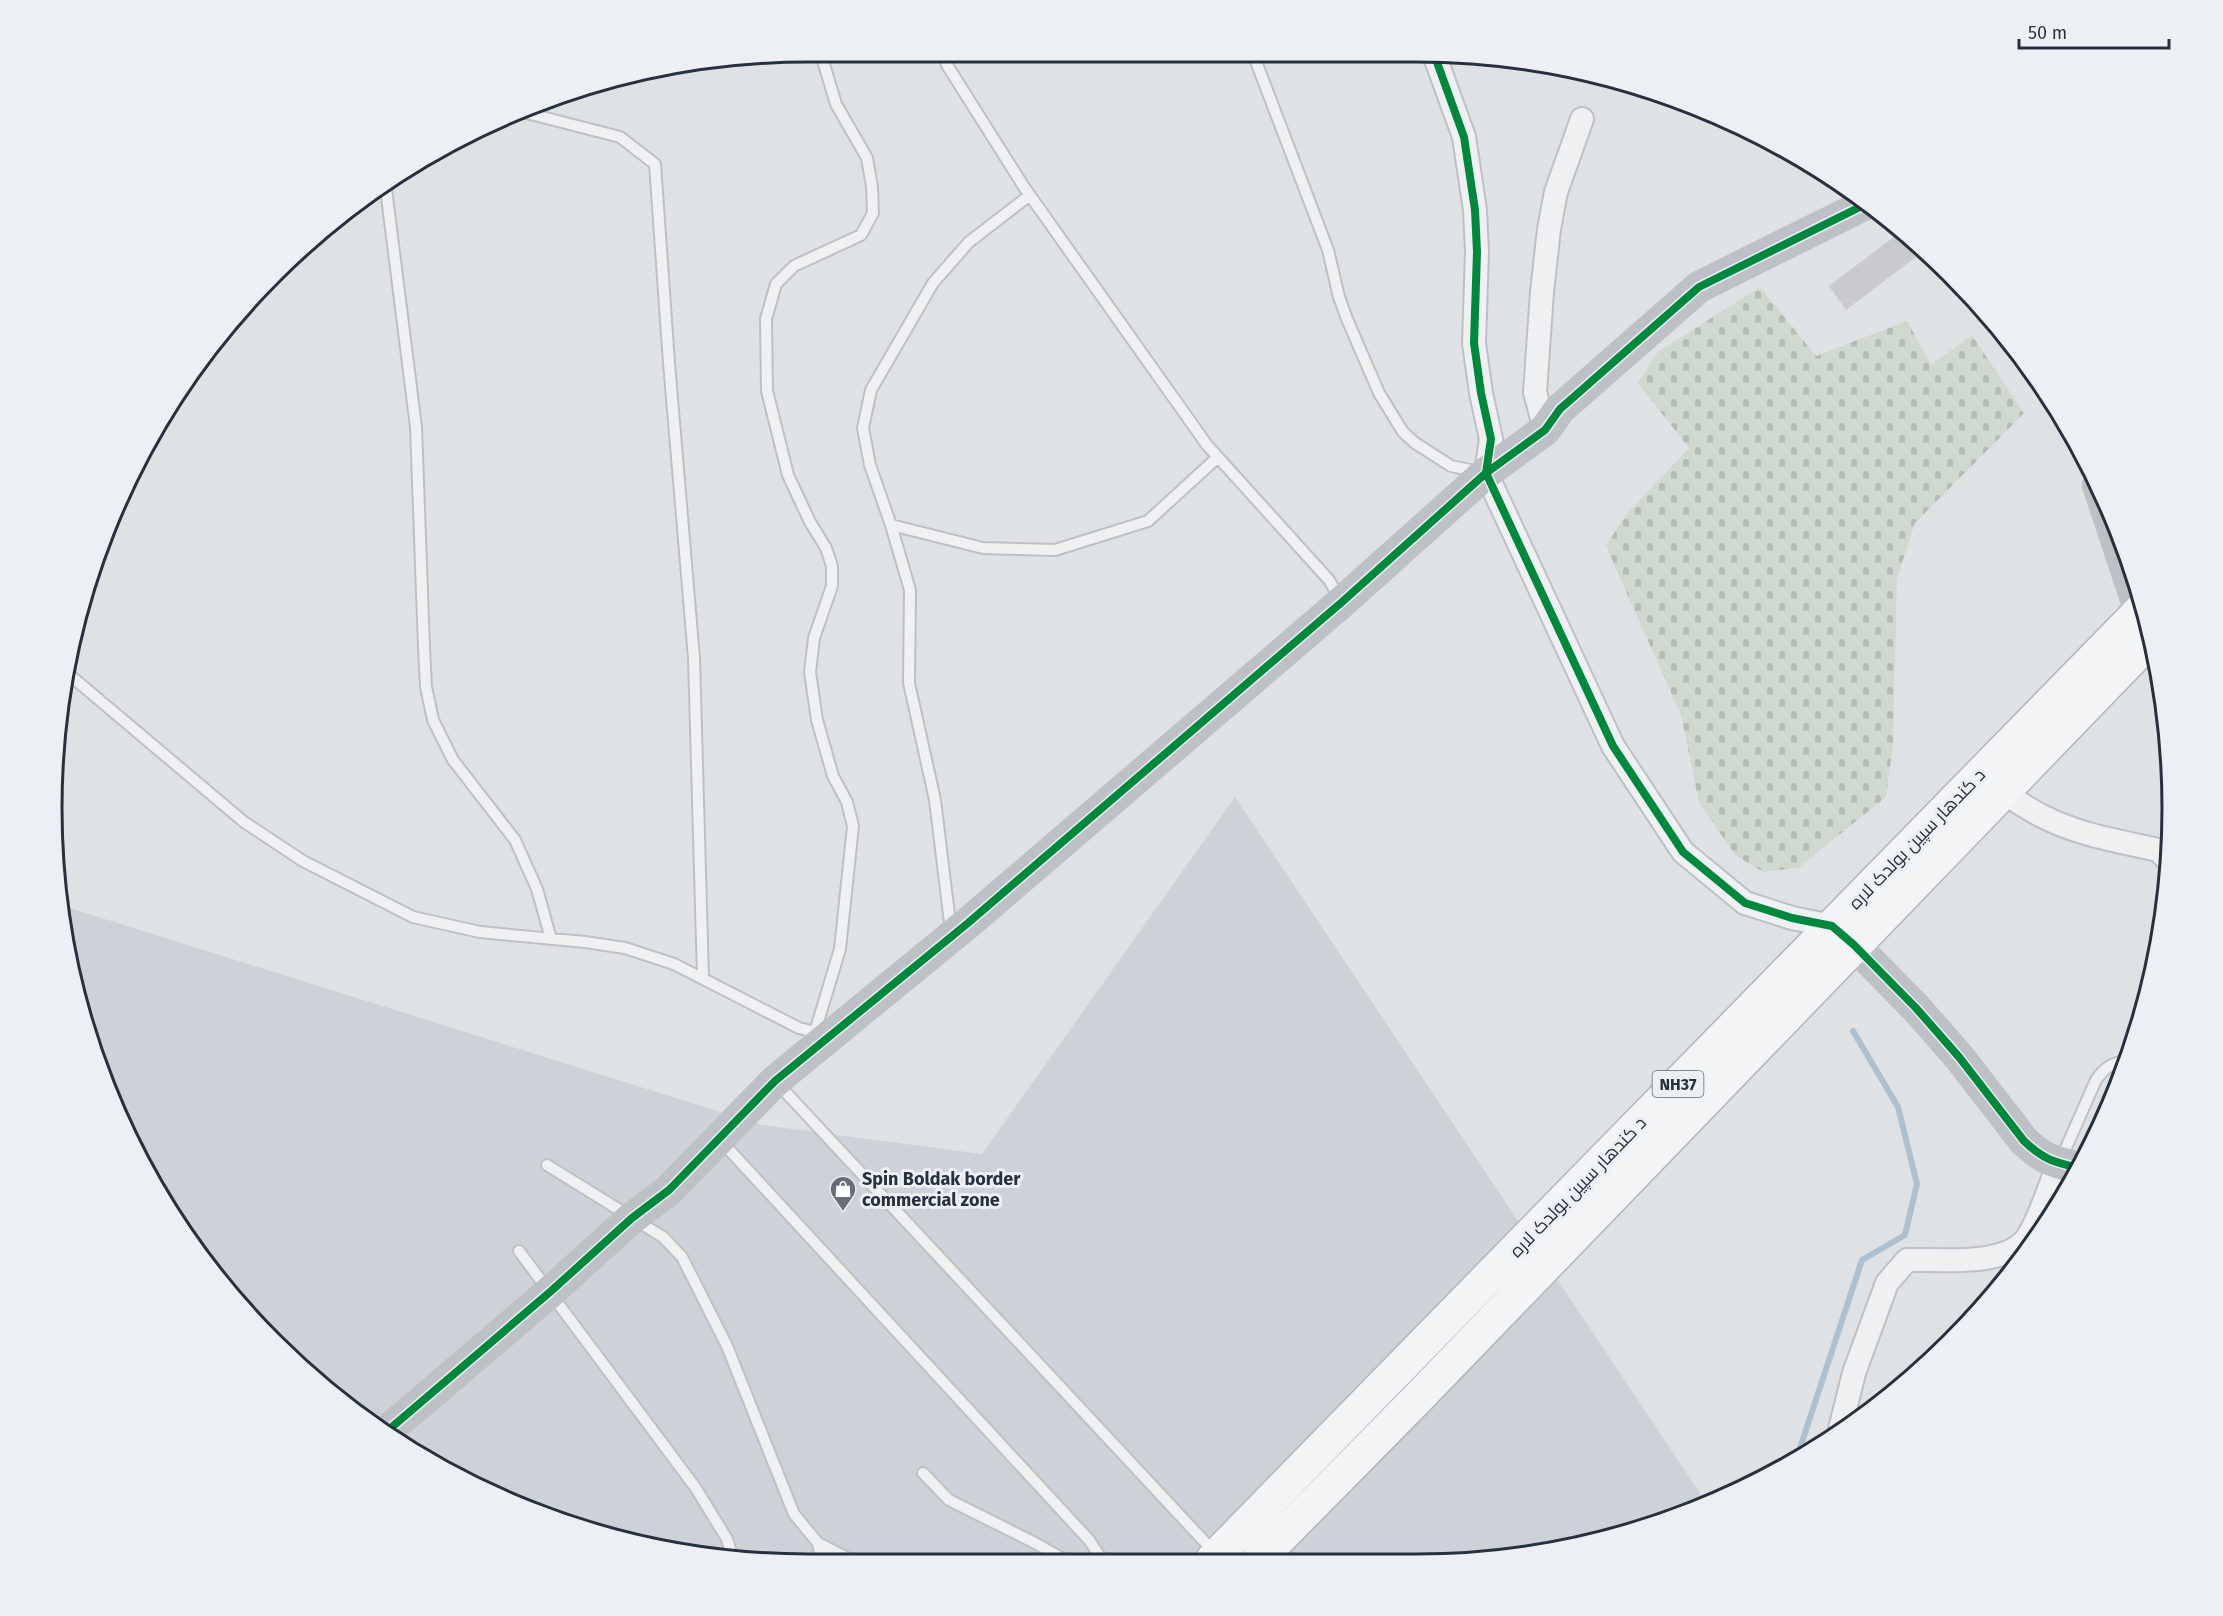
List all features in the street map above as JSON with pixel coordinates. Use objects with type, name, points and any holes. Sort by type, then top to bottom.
[{"type":"highway","name":"د کندهار سپین بولدک لاره","points":[[1219,1554],[1843,936],[2141,635]]},
{"type":"highway","name":"د کندهار سپین بولدک لاره","points":[[1264,1554],[1416,1400],[1843,936],[2002,792],[2141,635]]},
{"type":"street","points":[[1437,62],[1464,138],[1475,210],[1477,252],[1474,343],[1481,393],[1491,439],[1486,473],[1613,746],[1683,852],[1745,903],[1843,936],[1916,1008],[1959,1057],[2024,1142],[2043,1156],[2069,1165],[2031,1230]]},
{"type":"street","points":[[1545,430],[1535,392],[1549,229],[1556,192],[1582,119]]},
{"type":"street","points":[[391,1428],[550,1292],[632,1218],[669,1190],[821,1035],[951,937],[1342,602],[1486,473],[1545,430],[1560,409],[1699,287],[1858,208]]},
{"type":"street","points":[[2002,792],[2042,816],[2065,826],[2099,837],[2158,850]]},
{"type":"street","points":[[1842,1420],[1854,1373],[1887,1283],[1907,1260],[1976,1260],[2006,1254],[2020,1244]]},
{"type":"lane","points":[[73,678],[244,822],[303,861],[413,917],[480,932],[625,948],[674,964],[799,1028],[821,1035],[840,950],[853,826],[847,802],[833,776],[817,720],[810,672],[814,638],[832,586],[832,566],[788,475],[767,391],[766,319],[776,284],[794,266],[861,235],[873,213],[872,187],[867,158],[836,104],[823,62]]},
{"type":"lane","points":[[946,62],[1030,195],[1207,445],[1329,580],[1342,602]]},
{"type":"lane","points":[[1256,62],[1328,250],[1339,297],[1347,319],[1389,410],[1403,432],[1429,453],[1451,466],[1486,473]]},
{"type":"lane","points":[[532,114],[620,136],[655,164],[694,658],[703,978]]},
{"type":"lane","points":[[386,192],[416,427],[426,687],[433,720],[453,760],[515,840],[537,889],[551,939]]},
{"type":"lane","points":[[951,937],[935,800],[909,683],[910,590],[870,465],[862,428],[871,390],[933,283],[969,242],[1030,195]]},
{"type":"lane","points":[[891,525],[983,548],[1055,550],[1148,521],[1218,457]]},
{"type":"lane","points":[[2069,1165],[2096,1080],[2104,1068],[2117,1062]]},
{"type":"lane","points":[[775,1081],[1211,1554]]},
{"type":"lane","points":[[719,1139],[1089,1540],[1098,1554]]},
{"type":"lane","points":[[547,1165],[663,1237],[682,1257],[727,1346],[794,1514],[818,1543],[839,1554]]},
{"type":"lane","points":[[519,1251],[695,1487],[727,1539],[730,1550]]},
{"type":"lane","points":[[923,1473],[949,1500],[1055,1554]]},
{"type":"lane","points":[[818,1543],[820,1554]]},
{"type":"shaded area","name":"Spin Boldak border commercial zone","points":[[1235,797],[1703,1497],[1655,1515],[1561,1540],[1464,1553],[1415,1554],[759,1553],[662,1540],[568,1515],[478,1478],[393,1429],[316,1369],[280,1336],[247,1300],[187,1223],[138,1138],[101,1048],[76,954],[68,908],[762,1125],[982,1154]]},
{"type":"green space","points":[[1760,287],[1816,356],[1907,321],[1931,365],[1972,335],[2024,413],[1915,523],[1897,578],[1893,744],[1886,797],[1798,868],[1763,872],[1735,855],[1699,802],[1681,715],[1606,546],[1625,516],[1689,448],[1638,383],[1658,352]]},
{"type":"building","points":[[1894,237],[1917,256],[1846,310],[1829,286]]},
{"type":"waterway","points":[[1800,1447],[1862,1260],[1905,1235],[1917,1184],[1898,1107],[1853,1031]]},
{"type":"cycle path","points":[[1437,62],[1464,137],[1475,210],[1477,252],[1474,343],[1481,393],[1491,439],[1486,473],[1613,746],[1683,852],[1745,903],[1792,918],[1832,926],[1916,1008],[1959,1057],[2024,1141],[2050,1159],[2070,1166]]},
{"type":"cycle path","points":[[391,1428],[550,1292],[632,1218],[669,1190],[775,1081],[968,923],[1342,602],[1486,473],[1545,430],[1560,409],[1699,287],[1858,208]]},
{"type":"place","name":"Spin Boldak border commercial zone","points":[[843,1212]]}]
